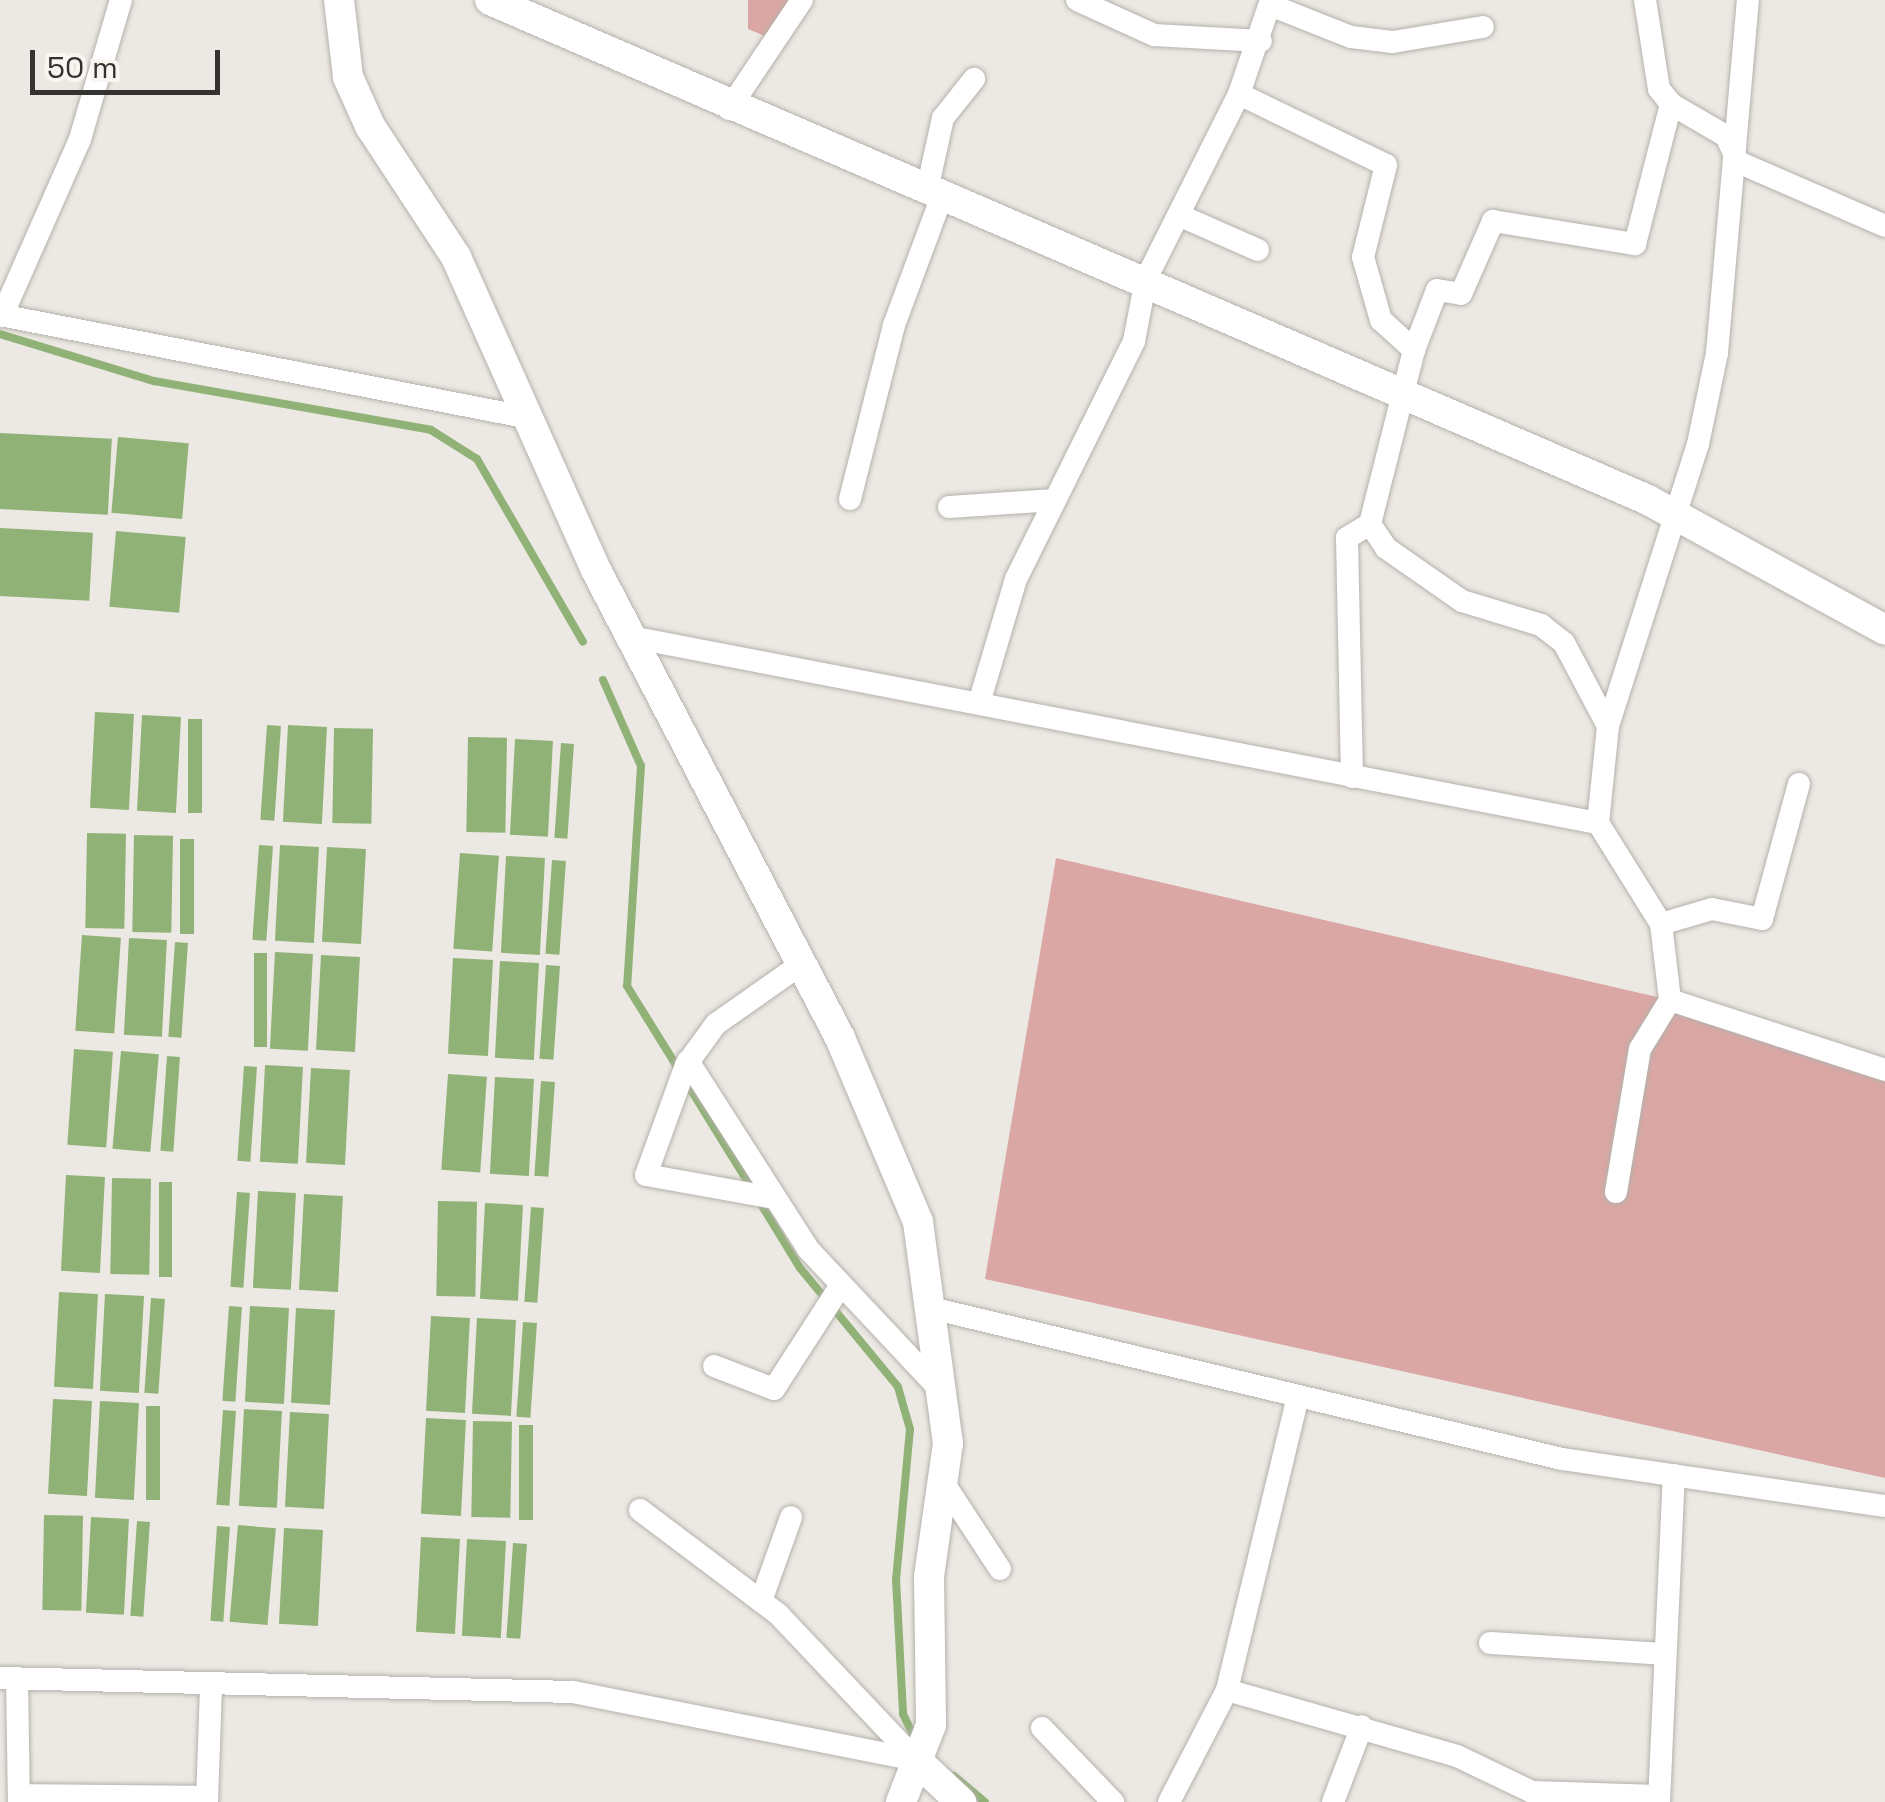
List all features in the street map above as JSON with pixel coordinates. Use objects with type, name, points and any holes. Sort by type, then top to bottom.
[{"type":"street","points":[[121,0],[80,139],[1,315],[530,418]]},
{"type":"street","points":[[339,0],[348,78],[370,126],[456,257],[631,637],[894,1150],[932,1308],[943,1393],[943,1482],[929,1576],[931,1726],[901,1802]]},
{"type":"street","points":[[490,0],[550,14],[729,109],[1146,279],[1401,396],[1672,513],[1885,630]]},
{"type":"street","points":[[729,109],[802,0]]},
{"type":"street","points":[[1077,0],[1154,34],[1261,42]]},
{"type":"street","points":[[1645,0],[1659,89],[1672,104],[1726,136],[1738,162],[1885,226]]},
{"type":"street","points":[[1616,1192],[1640,1049],[1670,1000],[1661,924],[1598,823],[1608,726],[1717,353],[1738,162],[1748,0]]},
{"type":"street","points":[[979,703],[1016,579],[1134,341],[1146,279],[1239,94],[1261,42],[1271,2],[1351,37],[1393,42],[1483,27]]},
{"type":"street","points":[[850,499],[894,325],[934,193],[943,118],[974,79]]},
{"type":"street","points":[[1239,94],[1386,165],[1363,257],[1381,320],[1414,350]]},
{"type":"street","points":[[1352,778],[1347,538],[1370,524],[1401,396],[1436,290],[1461,294],[1493,221],[1635,244],[1672,104]]},
{"type":"street","points":[[1180,216],[1258,250]]},
{"type":"street","points":[[949,507],[1055,500]]},
{"type":"street","points":[[1370,524],[1386,548],[1462,601],[1541,625],[1564,644],[1608,726]]},
{"type":"street","points":[[631,637],[1598,823]]},
{"type":"street","points":[[1661,924],[1712,909],[1762,919],[1799,784]]},
{"type":"street","points":[[771,1197],[646,1176],[687,1063],[716,1024],[800,964]]},
{"type":"street","points":[[1670,1000],[1885,1070]]},
{"type":"street","points":[[687,1063],[771,1197],[840,1287],[943,1393]]},
{"type":"street","points":[[714,1366],[774,1388],[818,1311],[840,1287]]},
{"type":"street","points":[[932,1308],[1297,1400],[1674,1476],[1885,1506]]},
{"type":"street","points":[[1176,1799],[1227,1690],[1297,1400]]},
{"type":"street","points":[[1227,1690],[1458,1756],[1489,1791],[1658,1799],[1674,1476]]},
{"type":"street","points":[[943,1482],[1000,1569]]},
{"type":"street","points":[[640,1510],[761,1602],[961,1802]]},
{"type":"street","points":[[761,1602],[792,1517]]},
{"type":"street","points":[[1490,1643],[1664,1654]]},
{"type":"street","points":[[211,1685],[207,1800],[19,1798],[8,1679],[573,1692],[917,1757]]},
{"type":"street","points":[[1333,1802],[1362,1726]]},
{"type":"street","points":[[1042,1728],[1113,1802]]},
{"type":"shaded area","points":[[748,0],[798,0],[776,41],[748,29]]},
{"type":"shaded area","points":[[0,433],[112,439],[108,515],[0,509]]},
{"type":"shaded area","points":[[118,437],[189,443],[182,519],[111,513]]},
{"type":"shaded area","points":[[0,528],[93,533],[89,601],[0,596]]},
{"type":"shaded area","points":[[116,531],[186,537],[179,613],[109,607]]},
{"type":"shaded area","points":[[95,712],[134,714],[129,810],[90,808]]},
{"type":"shaded area","points":[[142,715],[181,717],[176,813],[137,811]]},
{"type":"shaded area","points":[[188,719],[202,719],[202,813],[188,813]]},
{"type":"shaded area","points":[[267,725],[281,726],[274,821],[260,820]]},
{"type":"shaded area","points":[[288,725],[327,727],[322,824],[283,822]]},
{"type":"shaded area","points":[[334,728],[373,729],[371,824],[332,823]]},
{"type":"shaded area","points":[[468,737],[507,738],[505,833],[466,832]]},
{"type":"shaded area","points":[[515,739],[553,741],[548,837],[510,835]]},
{"type":"shaded area","points":[[561,743],[574,744],[567,839],[554,838]]},
{"type":"shaded area","points":[[87,833],[126,834],[124,929],[85,928]]},
{"type":"shaded area","points":[[134,835],[173,836],[171,933],[132,932]]},
{"type":"shaded area","points":[[180,839],[194,839],[194,934],[180,934]]},
{"type":"shaded area","points":[[259,845],[273,846],[266,941],[252,940]]},
{"type":"shaded area","points":[[280,845],[319,847],[314,943],[275,941]]},
{"type":"shaded area","points":[[327,847],[366,849],[361,944],[322,942]]},
{"type":"shaded area","points":[[460,853],[499,856],[492,951],[453,949]]},
{"type":"shaded area","points":[[506,856],[545,858],[540,955],[501,953]]},
{"type":"shaded area","points":[[1056,858],[1670,1000],[1885,1065],[1885,1478],[985,1279]]},
{"type":"shaded area","points":[[552,860],[566,861],[559,955],[545,954]]},
{"type":"shaded area","points":[[82,935],[121,938],[114,1033],[75,1031]]},
{"type":"shaded area","points":[[129,938],[167,940],[162,1037],[124,1035]]},
{"type":"shaded area","points":[[175,942],[188,943],[181,1038],[168,1037]]},
{"type":"shaded area","points":[[275,952],[313,954],[308,1051],[270,1049]]},
{"type":"shaded area","points":[[254,953],[267,953],[267,1047],[254,1047]]},
{"type":"shaded area","points":[[321,955],[360,957],[355,1052],[316,1050]]},
{"type":"shaded area","points":[[453,958],[493,960],[488,1056],[448,1054]]},
{"type":"shaded area","points":[[500,961],[539,963],[534,1060],[495,1058]]},
{"type":"shaded area","points":[[546,965],[560,966],[553,1060],[539,1059]]},
{"type":"shaded area","points":[[74,1049],[113,1052],[106,1147],[67,1145]]},
{"type":"shaded area","points":[[121,1051],[159,1054],[150,1152],[112,1149]]},
{"type":"shaded area","points":[[167,1056],[180,1057],[173,1152],[160,1151]]},
{"type":"shaded area","points":[[265,1065],[303,1067],[298,1164],[260,1162]]},
{"type":"shaded area","points":[[244,1066],[257,1067],[250,1162],[237,1161]]},
{"type":"shaded area","points":[[311,1068],[350,1070],[345,1165],[306,1163]]},
{"type":"shaded area","points":[[448,1074],[487,1077],[480,1172],[441,1170]]},
{"type":"shaded area","points":[[495,1077],[534,1079],[529,1176],[490,1174]]},
{"type":"shaded area","points":[[541,1081],[555,1082],[548,1177],[534,1176]]},
{"type":"shaded area","points":[[66,1175],[105,1177],[100,1273],[61,1271]]},
{"type":"shaded area","points":[[112,1178],[151,1179],[149,1275],[110,1274]]},
{"type":"shaded area","points":[[159,1182],[172,1182],[172,1277],[159,1277]]},
{"type":"shaded area","points":[[258,1191],[296,1193],[291,1290],[253,1288]]},
{"type":"shaded area","points":[[237,1192],[250,1193],[243,1288],[230,1287]]},
{"type":"shaded area","points":[[304,1194],[343,1196],[338,1292],[299,1290]]},
{"type":"shaded area","points":[[438,1201],[477,1202],[475,1297],[436,1296]]},
{"type":"shaded area","points":[[485,1203],[523,1205],[518,1301],[480,1299]]},
{"type":"shaded area","points":[[531,1207],[544,1208],[537,1303],[524,1302]]},
{"type":"shaded area","points":[[59,1292],[98,1294],[93,1389],[54,1387]]},
{"type":"shaded area","points":[[105,1294],[144,1296],[139,1393],[100,1391]]},
{"type":"shaded area","points":[[151,1298],[165,1299],[158,1394],[144,1393]]},
{"type":"shaded area","points":[[229,1306],[242,1307],[235,1402],[222,1401]]},
{"type":"shaded area","points":[[250,1306],[289,1308],[284,1404],[245,1402]]},
{"type":"shaded area","points":[[296,1308],[335,1310],[330,1405],[291,1403]]},
{"type":"shaded area","points":[[431,1316],[470,1318],[465,1413],[426,1411]]},
{"type":"shaded area","points":[[477,1318],[516,1320],[511,1416],[472,1414]]},
{"type":"shaded area","points":[[523,1322],[537,1323],[530,1418],[516,1417]]},
{"type":"shaded area","points":[[53,1399],[92,1401],[87,1496],[48,1494]]},
{"type":"shaded area","points":[[100,1401],[139,1403],[134,1500],[95,1498]]},
{"type":"shaded area","points":[[146,1406],[160,1406],[160,1500],[146,1500]]},
{"type":"shaded area","points":[[244,1409],[282,1411],[277,1508],[239,1506]]},
{"type":"shaded area","points":[[223,1410],[236,1411],[229,1506],[216,1505]]},
{"type":"shaded area","points":[[290,1412],[329,1414],[324,1509],[285,1507]]},
{"type":"shaded area","points":[[426,1418],[466,1420],[461,1516],[421,1514]]},
{"type":"shaded area","points":[[473,1421],[512,1422],[510,1518],[471,1517]]},
{"type":"shaded area","points":[[519,1425],[533,1425],[533,1520],[519,1520]]},
{"type":"shaded area","points":[[44,1515],[83,1516],[81,1611],[42,1610]]},
{"type":"shaded area","points":[[91,1517],[129,1519],[124,1615],[86,1613]]},
{"type":"shaded area","points":[[137,1521],[150,1522],[143,1617],[130,1616]]},
{"type":"shaded area","points":[[238,1525],[276,1528],[267,1625],[230,1622]]},
{"type":"shaded area","points":[[217,1526],[230,1527],[223,1622],[210,1621]]},
{"type":"shaded area","points":[[284,1528],[323,1530],[318,1626],[279,1624]]},
{"type":"shaded area","points":[[421,1537],[460,1539],[455,1634],[416,1632]]},
{"type":"shaded area","points":[[467,1539],[506,1541],[501,1638],[462,1636]]},
{"type":"shaded area","points":[[513,1543],[527,1544],[520,1639],[506,1638]]},
{"type":"waterway","points":[[0,334],[154,381],[431,430],[477,459],[583,642]]},
{"type":"waterway","points":[[603,680],[641,766],[627,986],[679,1070]]},
{"type":"waterway","points":[[686,1082],[752,1189]]},
{"type":"waterway","points":[[759,1201],[800,1268],[898,1387],[910,1429],[896,1579],[903,1714],[915,1739]]},
{"type":"waterway","points":[[954,1776],[985,1802]]}]
